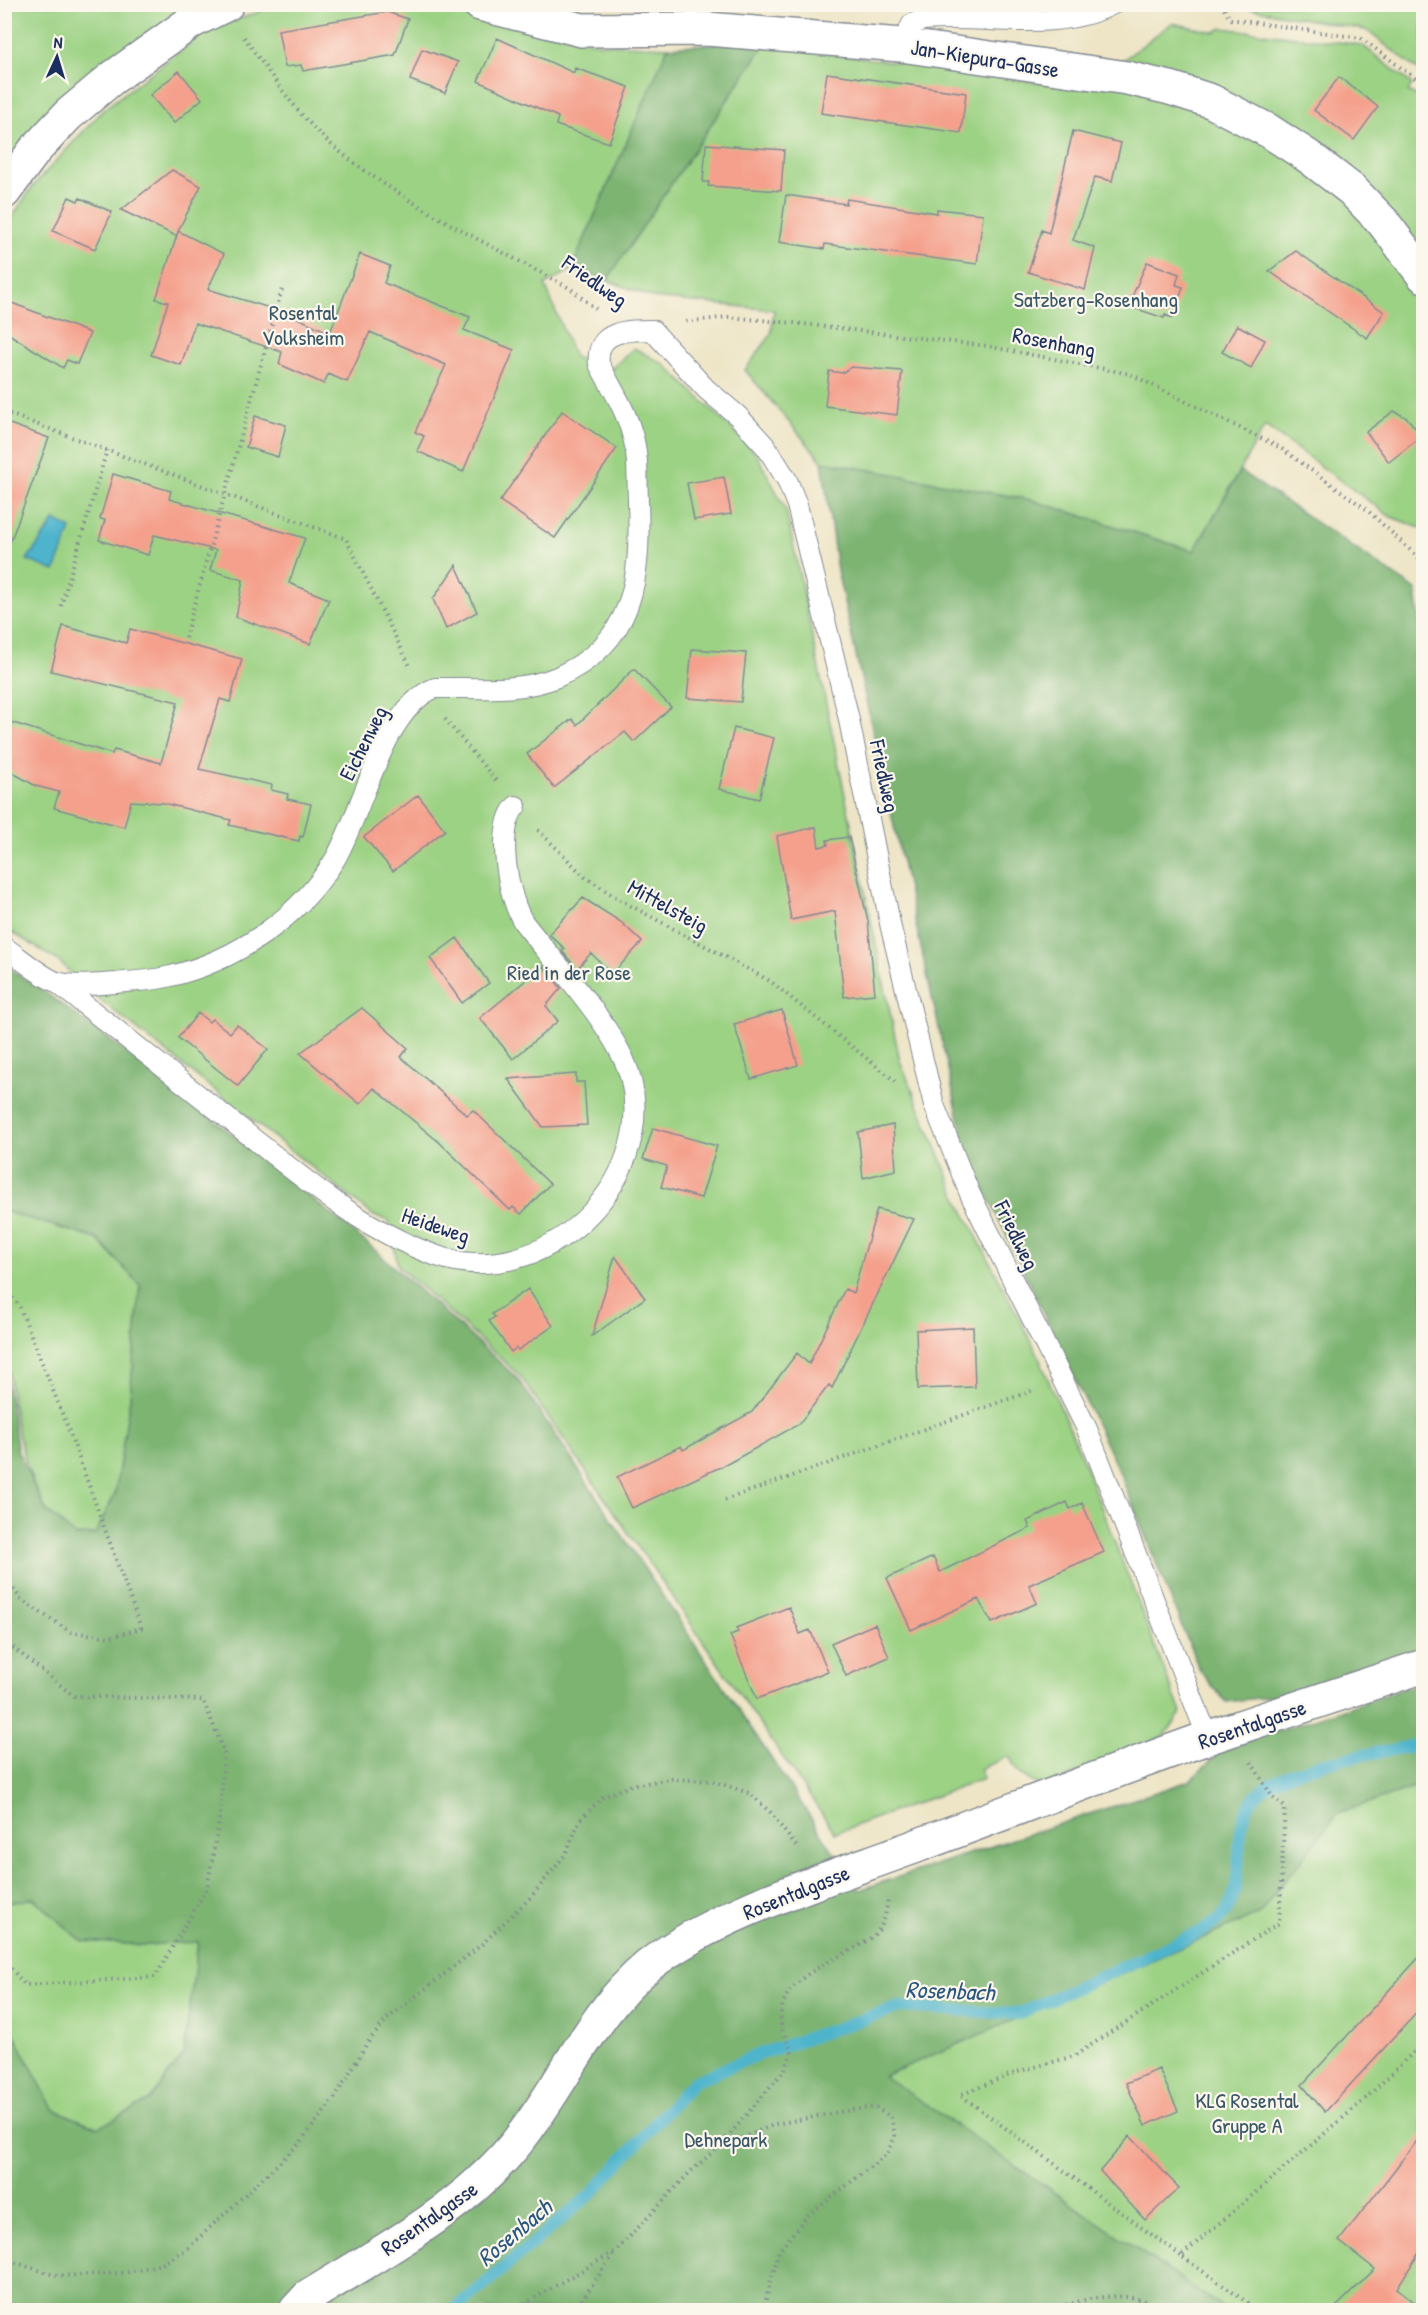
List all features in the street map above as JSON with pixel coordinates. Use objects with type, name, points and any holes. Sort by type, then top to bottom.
[{"type":"street","points":[[4,192],[34,150],[111,79],[191,22],[228,4]]},
{"type":"street","name":"Jan-Kiepura-Gasse","points":[[480,4],[582,30],[707,29],[901,45],[1126,78],[1210,101],[1269,131],[1352,190],[1383,222],[1424,276]]},
{"type":"street","name":"Rosentalgasse","points":[[296,2310],[308,2297],[412,2234],[487,2177],[517,2142],[618,1994],[650,1965],[697,1936],[743,1913],[888,1856],[1208,1738],[1424,1666]]},
{"type":"lane","points":[[901,45],[905,32],[912,24],[923,20],[1058,20],[1097,12],[1113,4]]},
{"type":"lane","points":[[423,693],[435,688],[528,686],[556,678],[591,658],[614,636],[633,591],[638,561],[636,453],[633,434],[599,364],[598,357],[608,339],[621,330]]},
{"type":"lane","name":"Friedlweg","points":[[621,330],[652,330],[706,389],[738,416],[767,448],[787,480],[812,561],[848,715],[891,928],[934,1105],[970,1194],[1087,1429],[1208,1738]]},
{"type":"lane","name":"Eichenweg","points":[[56,982],[96,984],[170,976],[222,958],[284,919],[312,893],[335,859],[393,730],[407,709],[423,693]]},
{"type":"lane","name":"Heideweg","points":[[56,982],[356,1218],[418,1248],[457,1261],[491,1263],[534,1251],[558,1240],[586,1219],[614,1184],[632,1138],[633,1104],[631,1081],[620,1052],[524,923],[514,906],[508,880],[506,826],[510,811],[516,806]]},
{"type":"lane","points":[[4,947],[56,982]]},
{"type":"path","points":[[1221,4],[1230,19],[1361,38],[1424,85]]},
{"type":"path","name":"Friedlweg","points":[[248,41],[279,87],[332,145],[379,181],[571,289],[621,330]]},
{"type":"path","points":[[185,639],[282,289]]},
{"type":"path","name":"Rosenhang","points":[[681,323],[728,317],[794,322],[987,346],[1130,374],[1279,447],[1366,508],[1424,563]]},
{"type":"path","name":"Mittelsteig","points":[[4,412],[346,539],[423,693],[516,806],[585,877],[622,901],[770,981],[899,1083],[934,1105]]},
{"type":"path","points":[[61,606],[106,450]]},
{"type":"path","points":[[4,1290],[19,1305],[68,1428],[141,1628],[111,1637],[71,1632],[21,1600],[4,1575]]},
{"type":"path","points":[[725,1500],[1036,1389]]},
{"type":"path","points":[[4,1632],[11,1646],[74,1696],[203,1700],[224,1751],[220,1815],[207,1888],[155,1977],[25,1985],[4,1960]]},
{"type":"path","points":[[1246,1754],[1273,1797],[1285,1807],[1279,1923],[1074,2056],[1017,2072],[960,2095],[1180,2256],[1258,2310]]},
{"type":"path","points":[[4,2259],[57,2276],[125,2273],[162,2264],[187,2249],[299,2144],[334,2099],[368,2042],[387,2019],[480,1946],[531,1897],[565,1855],[580,1820],[603,1797],[632,1785],[672,1779],[712,1781],[748,1793],[770,1812],[790,1836],[819,1883]]},
{"type":"path","points":[[575,2310],[617,2250],[693,2169],[719,2147],[786,2068],[792,2051],[781,2023],[781,2007],[792,1988],[822,1964],[875,1934],[884,1921],[891,1873],[888,1856]]},
{"type":"path","points":[[1180,2256],[1364,2100],[1424,2042]]},
{"type":"path","points":[[719,2147],[776,2124],[851,2110],[874,2107],[891,2117],[895,2136],[887,2154],[806,2217],[779,2251],[763,2310]]},
{"type":"path","points":[[514,2310],[617,2250]]},
{"type":"path","points":[[1049,2310],[1119,2295],[1143,2300],[1160,2310]]},
{"type":"green space","points":[[5,5],[191,5],[77,89],[5,163]]},
{"type":"green space","name":"Ried in der Rose","points":[[278,5],[413,5],[604,44],[668,47],[571,270],[545,285],[574,357],[611,369],[634,348],[664,364],[757,455],[786,510],[900,1061],[959,1202],[1035,1349],[1079,1450],[1181,1713],[1164,1737],[1042,1788],[1018,1773],[1009,1756],[980,1769],[983,1779],[835,1833],[521,1377],[398,1266],[389,1221],[374,1216],[104,1003],[57,960],[5,928],[4,229],[33,186],[104,109],[206,31]]},
{"type":"green space","points":[[1230,5],[1423,5],[1423,74],[1366,30]]},
{"type":"green space","name":"Satzberg-Rosenhang","points":[[1172,23],[1215,32],[1222,28],[1362,45],[1412,84],[1408,92],[1423,100],[1423,529],[1391,517],[1265,426],[1194,551],[1031,500],[822,461],[745,370],[771,335],[774,310],[654,298],[607,280],[765,44],[1085,89]]},
{"type":"green space","points":[[725,43],[765,44],[607,280],[571,270],[668,47]]},
{"type":"green space","points":[[822,461],[1031,500],[1194,551],[1240,471],[1416,590],[1424,658],[1423,1647],[1297,1693],[1226,1702],[1200,1671],[1121,1476],[966,1150],[837,570]]},
{"type":"green space","name":"Dehnepark","points":[[5,966],[38,987],[176,1089],[367,1243],[518,1379],[859,1890],[1189,1781],[1223,1750],[1423,1682],[1423,1785],[1338,1813],[1259,1914],[884,2076],[1226,2310],[5,2310],[5,2008],[10,2026],[53,2109],[98,2128],[150,2100],[184,2054],[198,1942],[145,1945],[82,1941],[33,1898],[5,1904],[4,1365],[18,1452],[45,1509],[75,1536],[95,1534],[115,1494],[130,1399],[140,1285],[97,1239],[5,1211]]},
{"type":"green space","points":[[4,1211],[97,1239],[140,1284],[130,1399],[115,1494],[95,1534],[75,1536],[55,1519],[45,1508],[30,1476],[20,1440],[8,1364],[4,1285]]},
{"type":"green space","name":"KLG Rosental Gruppe A","points":[[1423,1785],[1423,2310],[1226,2310],[883,2076],[1259,1914],[1338,1812]]},
{"type":"green space","points":[[33,1898],[82,1941],[145,1945],[198,1941],[184,2054],[150,2100],[98,2128],[53,2109],[10,2026],[5,2008],[4,1904]]},
{"type":"water","points":[[55,520],[71,529],[55,571],[27,560]]},
{"type":"building","points":[[387,12],[408,19],[395,55],[303,71],[301,65],[285,67],[278,30]]},
{"type":"building","points":[[497,38],[574,73],[575,68],[629,87],[609,143],[556,125],[558,117],[478,81]]},
{"type":"building","points":[[422,49],[458,62],[445,93],[410,80]]},
{"type":"building","points":[[179,71],[202,99],[174,123],[150,95]]},
{"type":"building","points":[[827,73],[966,93],[961,133],[821,113]]},
{"type":"building","points":[[1339,77],[1378,107],[1354,140],[1314,110]]},
{"type":"building","points":[[1073,131],[1121,143],[1112,181],[1095,177],[1073,240],[1095,248],[1085,290],[1028,272],[1042,230],[1049,233]]},
{"type":"building","points":[[706,144],[784,150],[781,191],[708,186],[709,182],[703,182]]},
{"type":"building","points":[[172,170],[201,186],[178,231],[224,254],[208,289],[289,314],[330,333],[360,254],[390,266],[384,283],[470,317],[464,330],[514,350],[463,472],[417,451],[424,436],[415,432],[446,365],[370,332],[347,382],[328,374],[324,384],[279,364],[282,352],[195,323],[181,365],[151,355],[168,302],[156,299],[178,232],[176,236],[121,210]]},
{"type":"building","points":[[786,195],[846,204],[847,199],[937,213],[937,209],[983,214],[977,264],[825,244],[824,249],[779,242]]},
{"type":"building","points":[[69,197],[78,201],[80,198],[112,212],[95,249],[53,231]]},
{"type":"building","points":[[1296,251],[1384,312],[1367,338],[1269,271]]},
{"type":"building","points":[[1147,262],[1179,274],[1176,285],[1183,287],[1173,318],[1165,315],[1164,318],[1128,306]]},
{"type":"building","points":[[4,300],[90,333],[77,364],[67,360],[63,368],[4,331]]},
{"type":"building","points":[[1237,325],[1265,340],[1251,368],[1222,352]]},
{"type":"building","points":[[851,367],[902,371],[897,415],[825,406],[829,371],[842,373]]},
{"type":"building","points":[[562,411],[617,448],[555,538],[500,501]]},
{"type":"building","points":[[1394,411],[1407,418],[1422,436],[1389,462],[1366,432]]},
{"type":"building","points":[[255,416],[286,425],[278,457],[246,447]]},
{"type":"building","points":[[4,422],[49,438],[8,548],[4,548]]},
{"type":"building","points":[[113,474],[171,491],[169,499],[305,538],[289,583],[329,599],[310,644],[236,617],[243,580],[210,570],[216,550],[154,535],[148,555],[99,540],[105,520],[100,519]]},
{"type":"building","points":[[724,477],[731,514],[694,520],[687,483]]},
{"type":"building","points":[[456,565],[477,612],[446,629],[433,599]]},
{"type":"building","points":[[63,626],[126,643],[130,629],[242,659],[230,702],[220,699],[199,769],[272,785],[271,790],[288,794],[287,799],[311,804],[303,837],[300,836],[299,841],[229,825],[231,820],[163,803],[131,801],[124,827],[54,808],[59,792],[36,786],[4,768],[4,720],[112,754],[114,750],[161,763],[178,702],[51,671]]},
{"type":"building","points":[[692,649],[746,653],[741,702],[687,698]]},
{"type":"building","points":[[634,669],[671,707],[634,742],[625,732],[554,788],[527,754],[572,719],[577,725]]},
{"type":"building","points":[[734,728],[774,738],[759,799],[719,789]]},
{"type":"building","points":[[418,795],[445,830],[393,871],[364,837]]},
{"type":"building","points":[[816,827],[819,847],[828,845],[827,840],[849,837],[868,921],[875,994],[844,997],[835,911],[791,920],[777,836]]},
{"type":"building","points":[[583,898],[621,922],[642,942],[612,974],[591,953],[577,969],[562,951],[565,949],[549,934]]},
{"type":"building","points":[[457,938],[489,983],[462,1003],[430,958]]},
{"type":"building","points":[[543,966],[561,988],[546,1006],[558,1021],[513,1059],[480,1018]]},
{"type":"building","points":[[362,1008],[408,1048],[401,1057],[467,1115],[473,1110],[550,1184],[521,1214],[513,1207],[510,1210],[439,1142],[374,1088],[360,1104],[300,1053]]},
{"type":"building","points":[[782,1010],[798,1065],[751,1079],[734,1024]]},
{"type":"building","points":[[198,1013],[209,1022],[212,1019],[230,1033],[237,1025],[268,1049],[238,1086],[178,1038]]},
{"type":"building","points":[[576,1074],[576,1082],[584,1082],[587,1125],[543,1127],[508,1079]]},
{"type":"building","points":[[893,1125],[896,1170],[863,1178],[858,1132]]},
{"type":"building","points":[[653,1128],[717,1146],[701,1198],[661,1187],[667,1166],[643,1159]]},
{"type":"building","points":[[877,1209],[914,1219],[832,1388],[829,1385],[799,1424],[729,1463],[632,1508],[617,1477],[681,1446],[683,1450],[752,1412],[797,1353],[809,1364],[845,1289],[853,1293]]},
{"type":"building","points":[[615,1256],[645,1298],[592,1336]]},
{"type":"building","points":[[528,1289],[553,1326],[518,1350],[516,1348],[511,1352],[489,1321],[495,1317],[492,1314]]},
{"type":"building","points":[[973,1327],[975,1387],[918,1389],[916,1330]]},
{"type":"building","points":[[1067,1502],[1070,1509],[1082,1503],[1104,1552],[1029,1585],[1037,1603],[992,1623],[978,1599],[911,1630],[887,1578],[933,1557],[940,1572],[1030,1528],[1027,1521]]},
{"type":"building","points":[[789,1607],[800,1634],[810,1630],[828,1671],[757,1699],[730,1635],[738,1632],[736,1628]]},
{"type":"building","points":[[875,1624],[889,1657],[846,1676],[831,1643]]},
{"type":"building","points":[[1424,1952],[1424,2005],[1325,2112],[1302,2085]]},
{"type":"building","points":[[1159,2069],[1178,2111],[1145,2126],[1126,2083]]},
{"type":"building","points":[[1424,2132],[1424,2245],[1397,2288],[1424,2310],[1333,2310],[1375,2269],[1339,2241]]},
{"type":"building","points":[[1130,2136],[1179,2188],[1145,2220],[1100,2171]]},
{"type":"waterway","name":"Rosenbach","points":[[454,2310],[590,2195],[693,2082],[760,2054],[900,2007],[1018,2014],[1198,1933],[1219,1920],[1230,1904],[1238,1872],[1243,1821],[1248,1806],[1258,1793],[1291,1774],[1313,1767],[1424,1744]]},
{"type":"park label","name":"Rosental Volksheim","points":[[303,324]]}]
